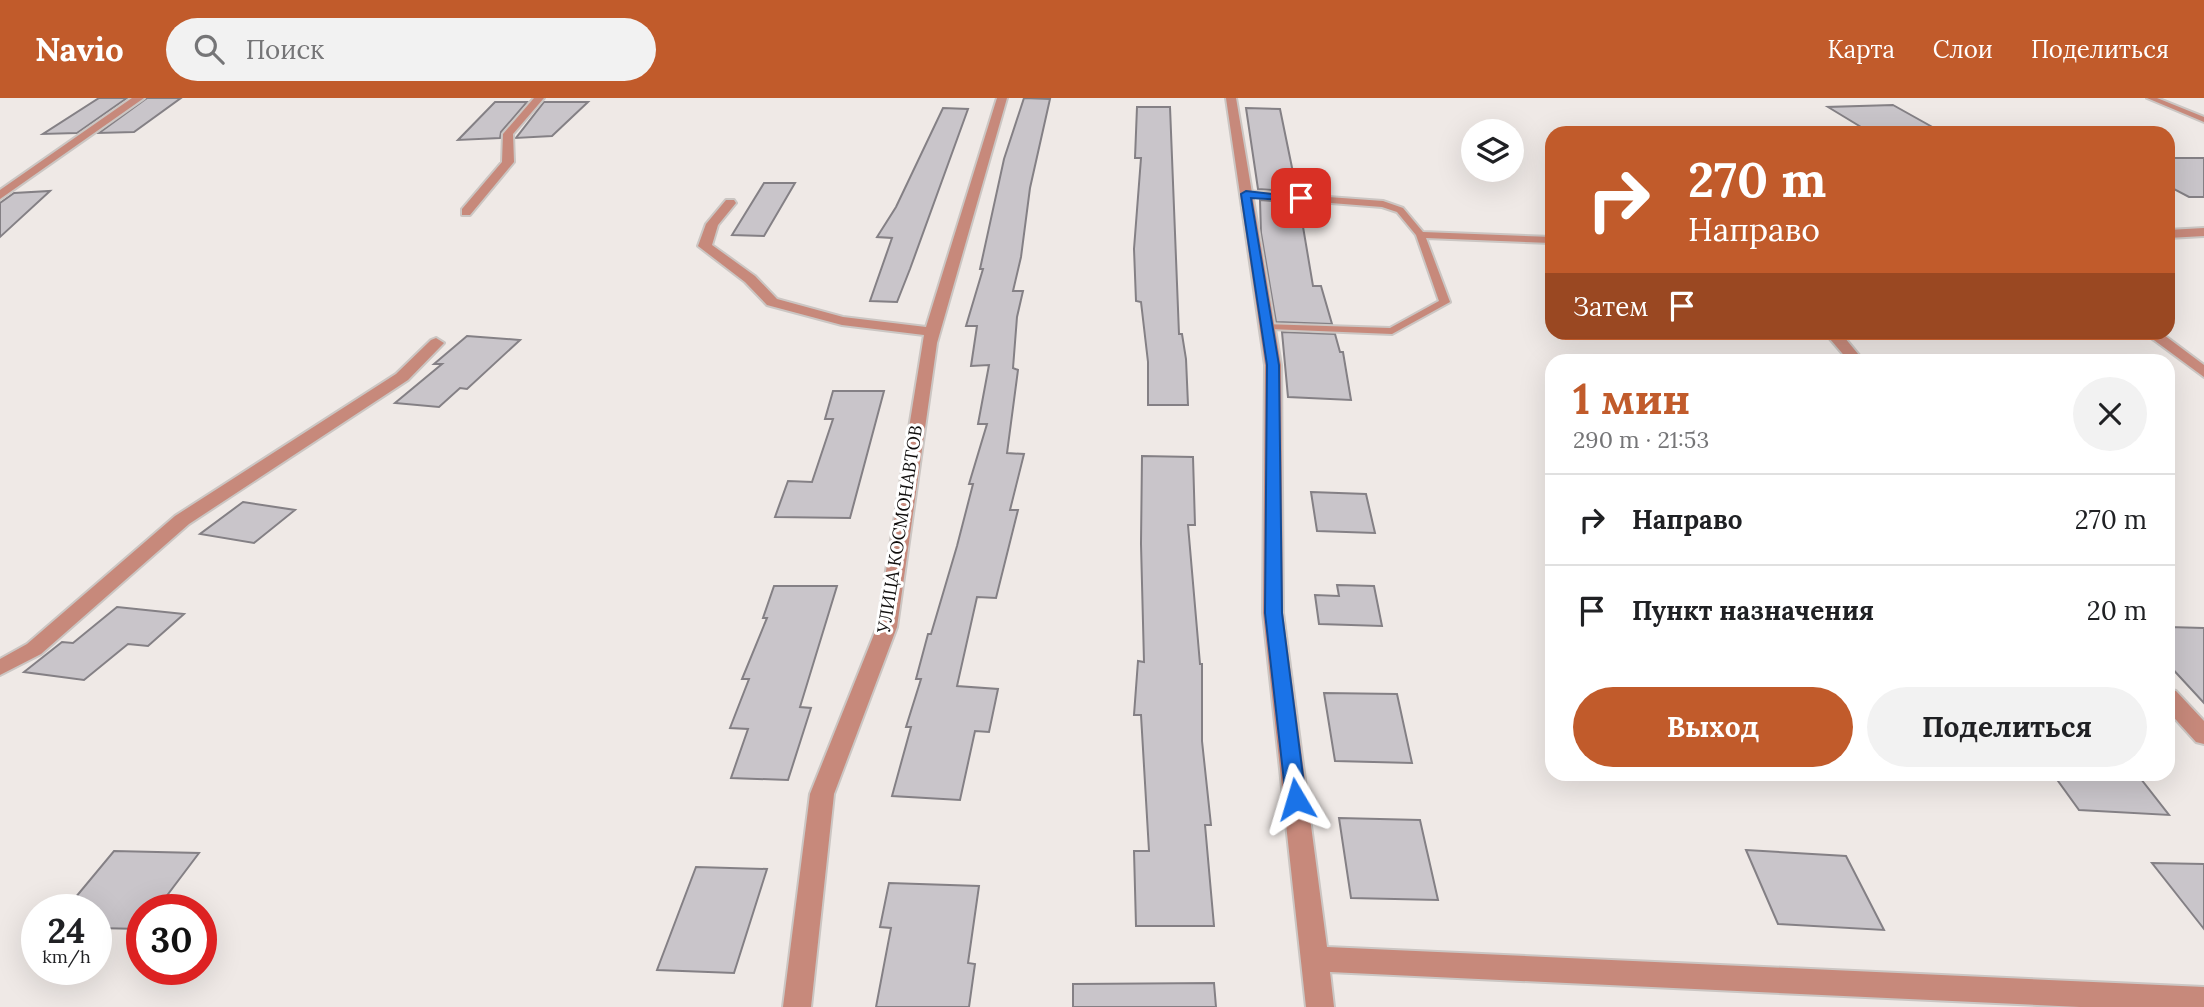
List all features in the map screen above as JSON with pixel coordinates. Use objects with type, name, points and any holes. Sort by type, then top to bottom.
[{"type":"street","points":[[0,195],[139,98]]},
{"type":"street","points":[[466,212],[508,162],[508,134],[539,98]]},
{"type":"street","name":"УЛИЦА КОСМОНАВТОВ","points":[[797,1007],[822,794],[887,627],[932,332],[1002,98]]},
{"type":"street","points":[[1231,98],[1273,365],[1273,613],[1320,1007]]},
{"type":"street","points":[[730,203],[712,224],[705,246],[750,279],[772,302],[842,321],[932,332]]},
{"type":"street","points":[[2175,234],[2204,232]]},
{"type":"street","points":[[1837,340],[1850,354]]},
{"type":"street","points":[[2161,340],[2204,372]]},
{"type":"street","points":[[0,668],[34,649],[182,520],[402,377],[436,343]]},
{"type":"street","points":[[2175,705],[2204,736]]},
{"type":"street","points":[[1315,959],[2204,1000]]},
{"type":"lane","points":[[2151,98],[2204,120]]},
{"type":"lane","points":[[1246,194],[1383,204],[1401,210],[1420,235],[1445,302],[1392,331],[1267,326]]},
{"type":"lane","points":[[1420,235],[1545,240]]},
{"type":"building","points":[[99,98],[127,98],[77,133],[43,134]]},
{"type":"building","points":[[147,98],[181,98],[134,132],[99,133]]},
{"type":"building","points":[[1024,98],[1050,99],[1030,188],[1021,257],[1013,291],[1023,291],[1017,317],[1013,368],[1018,370],[1007,453],[1024,454],[1010,510],[1018,510],[996,598],[977,597],[957,686],[998,689],[989,732],[975,731],[960,800],[892,796],[911,727],[906,727],[921,679],[916,679],[957,546],[973,484],[969,484],[987,424],[978,424],[989,365],[971,366],[977,326],[966,326],[983,269],[980,269],[1004,159]]},
{"type":"building","points":[[495,102],[527,102],[501,132],[500,138],[458,140]]},
{"type":"building","points":[[544,102],[588,102],[552,136],[516,138]]},
{"type":"building","points":[[1893,105],[1930,126],[1859,126],[1828,107]]},
{"type":"building","points":[[1137,107],[1170,107],[1179,334],[1182,334],[1186,359],[1188,405],[1148,405],[1148,362],[1141,302],[1136,301],[1134,249],[1141,158],[1135,158]]},
{"type":"building","points":[[943,108],[968,109],[910,269],[897,302],[870,301],[892,238],[877,237],[896,207]]},
{"type":"building","points":[[1246,108],[1280,109],[1297,192],[1258,189]]},
{"type":"building","points":[[2175,158],[2204,158],[2204,197],[2189,197],[2175,190]]},
{"type":"building","points":[[764,183],[795,183],[764,236],[732,235]]},
{"type":"building","points":[[50,191],[0,237],[0,203],[14,193]]},
{"type":"building","points":[[1260,200],[1299,203],[1313,286],[1321,286],[1332,324],[1276,322],[1261,233]]},
{"type":"building","points":[[1282,332],[1335,334],[1340,352],[1343,352],[1351,400],[1288,397]]},
{"type":"building","points":[[467,336],[520,340],[467,389],[460,388],[439,407],[395,403],[442,364],[434,364]]},
{"type":"building","points":[[833,391],[884,391],[850,518],[775,517],[788,481],[812,482],[833,419],[825,419]]},
{"type":"building","points":[[1142,456],[1193,457],[1195,525],[1188,525],[1202,664],[1202,741],[1211,825],[1205,825],[1214,926],[1136,926],[1134,851],[1149,851],[1141,715],[1134,715],[1138,661],[1144,662]]},
{"type":"building","points":[[1311,492],[1366,494],[1375,533],[1317,531]]},
{"type":"building","points":[[243,502],[295,510],[254,543],[200,534]]},
{"type":"building","points":[[1337,585],[1374,586],[1382,626],[1319,624],[1315,595],[1339,596]]},
{"type":"building","points":[[774,586],[837,586],[800,707],[811,708],[788,780],[731,778],[748,729],[730,728],[749,679],[742,679],[767,618],[763,618]]},
{"type":"building","points":[[117,607],[184,614],[148,646],[128,644],[84,680],[24,672],[62,642],[73,643]]},
{"type":"building","points":[[2175,627],[2204,628],[2204,703],[2175,672]]},
{"type":"building","points":[[1324,693],[1397,694],[1412,763],[1335,761]]},
{"type":"building","points":[[2058,781],[2142,781],[2169,815],[2079,810]]},
{"type":"building","points":[[1339,818],[1420,820],[1438,900],[1351,898]]},
{"type":"building","points":[[1746,850],[1846,856],[1884,930],[1778,924]]},
{"type":"building","points":[[114,851],[199,853],[168,894],[126,894],[126,929],[112,928],[112,894],[78,894]]},
{"type":"building","points":[[2152,863],[2204,864],[2204,929]]},
{"type":"building","points":[[696,867],[767,869],[734,973],[657,970]]},
{"type":"building","points":[[889,883],[979,886],[968,963],[975,964],[969,1007],[876,1007],[891,928],[880,927]]},
{"type":"building","points":[[1214,983],[1216,1007],[1073,1007],[1073,984]]},
{"type":"route","points":[[1296,799],[1273,613],[1273,365],[1246,194],[1301,198]]}]
